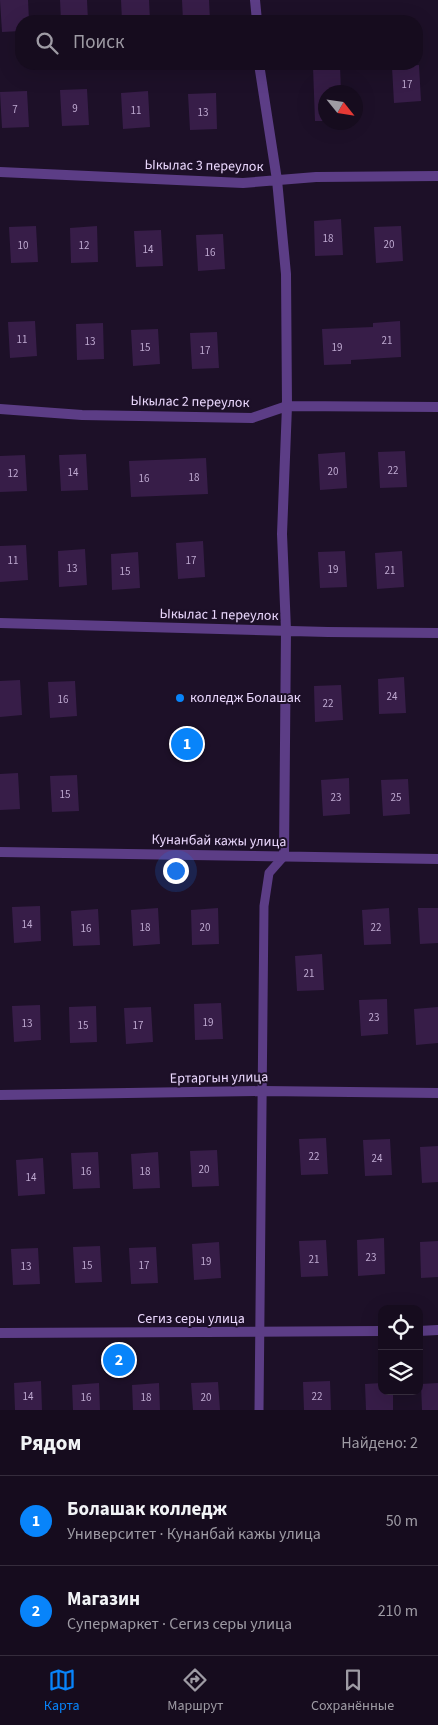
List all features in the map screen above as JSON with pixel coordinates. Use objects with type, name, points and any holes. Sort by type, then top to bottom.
[{"type":"street","points":[[255,0],[256,15]]},
{"type":"street","points":[[261,70],[276,180],[286,274],[287,406],[282,534],[286,630],[284,856]]},
{"type":"street","name":"Ыкылас 3 переулок","points":[[0,172],[243,183],[316,177],[438,176]]},
{"type":"street","name":"Ыкылас 2 переулок","points":[[0,409],[82,415],[252,418],[287,406],[438,407]]},
{"type":"street","name":"Ыкылас 1 переулок","points":[[0,623],[328,632],[438,633]]},
{"type":"street","name":"Кунанбай кажы улица","points":[[0,852],[438,859]]},
{"type":"street","name":"Ертаргын улица","points":[[0,1095],[263,1092],[438,1093]]},
{"type":"street","points":[[423,1331],[438,1330]]},
{"type":"street","name":"Сегиз серы улица","points":[[0,1333],[378,1331]]},
{"type":"lane","points":[[259,1410],[264,906],[269,873],[284,856]]},
{"type":"building","points":[[0,0],[28,0],[29,15],[15,15],[15,31],[2,32]]},
{"type":"building","points":[[60,0],[87,0],[88,15],[61,15]]},
{"type":"building","points":[[121,0],[149,0],[150,15],[122,15]]},
{"type":"building","points":[[182,0],[209,0],[210,15],[183,15]]},
{"type":"building","points":[[313,70],[340,70],[341,85],[318,85],[318,121],[315,121]]},
{"type":"building","points":[[392,70],[419,70],[421,101],[394,103]]},
{"type":"building","points":[[87,89],[89,125],[62,126],[60,90]]},
{"type":"building","points":[[27,91],[29,127],[2,128],[0,92]]},
{"type":"building","points":[[148,91],[150,127],[123,129],[121,93]]},
{"type":"building","points":[[216,93],[217,129],[190,130],[188,94]]},
{"type":"building","points":[[341,219],[343,255],[315,256],[314,221]]},
{"type":"building","points":[[36,226],[38,262],[11,263],[9,227]]},
{"type":"building","points":[[97,226],[98,262],[71,263],[70,228]]},
{"type":"building","points":[[401,226],[403,261],[376,263],[374,227]]},
{"type":"building","points":[[161,230],[163,266],[136,267],[134,231]]},
{"type":"building","points":[[223,234],[225,269],[198,271],[196,235]]},
{"type":"building","points":[[35,321],[37,356],[10,358],[8,322]]},
{"type":"building","points":[[400,321],[401,357],[351,360],[351,364],[324,365],[322,329],[373,327],[373,323]]},
{"type":"building","points":[[103,323],[104,359],[77,360],[76,324]]},
{"type":"building","points":[[158,329],[160,364],[133,366],[131,330]]},
{"type":"building","points":[[217,332],[219,368],[192,369],[190,333]]},
{"type":"building","points":[[405,451],[407,487],[380,488],[378,452]]},
{"type":"building","points":[[345,452],[347,488],[320,490],[318,454]]},
{"type":"building","points":[[86,454],[88,490],[61,491],[59,455]]},
{"type":"building","points":[[25,455],[27,491],[0,492],[0,456]]},
{"type":"building","points":[[206,458],[208,494],[131,497],[129,461]]},
{"type":"building","points":[[203,541],[205,577],[178,579],[176,543]]},
{"type":"building","points":[[26,545],[28,580],[0,582],[0,546]]},
{"type":"building","points":[[85,549],[87,585],[59,587],[58,551]]},
{"type":"building","points":[[345,551],[347,587],[320,588],[318,552]]},
{"type":"building","points":[[402,551],[404,587],[377,589],[375,553]]},
{"type":"building","points":[[138,552],[140,588],[112,590],[111,554]]},
{"type":"building","points":[[404,677],[406,713],[379,714],[378,679]]},
{"type":"building","points":[[20,680],[22,715],[0,717],[0,681]]},
{"type":"building","points":[[75,681],[77,716],[50,718],[48,682]]},
{"type":"building","points":[[341,685],[343,720],[315,722],[314,686]]},
{"type":"building","points":[[18,773],[20,809],[0,810],[0,774]]},
{"type":"building","points":[[77,775],[79,811],[52,812],[50,776]]},
{"type":"building","points":[[349,778],[350,814],[323,816],[321,780]]},
{"type":"building","points":[[408,779],[410,814],[383,816],[381,780]]},
{"type":"building","points":[[40,906],[41,941],[14,943],[12,907]]},
{"type":"building","points":[[158,908],[160,944],[133,946],[131,910]]},
{"type":"building","points":[[218,908],[219,944],[192,945],[191,910]]},
{"type":"building","points":[[389,908],[391,944],[364,945],[362,910]]},
{"type":"building","points":[[418,908],[438,908],[438,943],[420,944]]},
{"type":"building","points":[[98,909],[100,945],[73,946],[71,911]]},
{"type":"building","points":[[322,954],[324,990],[297,991],[295,956]]},
{"type":"building","points":[[387,999],[388,1034],[361,1036],[359,1000]]},
{"type":"building","points":[[221,1003],[223,1039],[195,1040],[194,1004]]},
{"type":"building","points":[[40,1005],[41,1040],[14,1042],[12,1006]]},
{"type":"building","points":[[96,1006],[97,1042],[70,1043],[69,1007]]},
{"type":"building","points":[[151,1007],[153,1042],[126,1044],[124,1008]]},
{"type":"building","points":[[438,1007],[438,1043],[416,1045],[414,1009]]},
{"type":"building","points":[[326,1138],[328,1174],[301,1175],[299,1139]]},
{"type":"building","points":[[390,1139],[392,1175],[365,1176],[363,1140]]},
{"type":"building","points":[[438,1146],[438,1182],[422,1183],[420,1147]]},
{"type":"building","points":[[217,1150],[219,1186],[192,1187],[190,1151]]},
{"type":"building","points":[[98,1152],[100,1188],[73,1189],[71,1153]]},
{"type":"building","points":[[158,1152],[160,1188],[133,1189],[131,1154]]},
{"type":"building","points":[[43,1158],[45,1194],[18,1196],[16,1160]]},
{"type":"building","points":[[384,1238],[385,1274],[358,1276],[357,1240]]},
{"type":"building","points":[[326,1240],[328,1276],[301,1277],[299,1241]]},
{"type":"building","points":[[438,1241],[438,1277],[421,1278],[420,1242]]},
{"type":"building","points":[[219,1242],[221,1278],[194,1280],[192,1244]]},
{"type":"building","points":[[100,1246],[102,1282],[75,1283],[73,1247]]},
{"type":"building","points":[[156,1247],[158,1283],[131,1284],[129,1248]]},
{"type":"building","points":[[38,1248],[40,1284],[13,1285],[11,1249]]},
{"type":"building","points":[[41,1381],[42,1410],[15,1410],[14,1383]]},
{"type":"building","points":[[330,1381],[331,1410],[304,1410],[303,1382]]},
{"type":"building","points":[[218,1382],[220,1410],[193,1410],[191,1383]]},
{"type":"building","points":[[99,1383],[100,1410],[73,1410],[72,1385]]},
{"type":"building","points":[[159,1383],[160,1410],[133,1410],[132,1385]]},
{"type":"building","points":[[378,1383],[378,1395],[393,1395],[393,1410],[366,1410],[365,1384]]},
{"type":"building","points":[[438,1383],[438,1410],[422,1410],[423,1384]]},
{"type":"place","name":"колледж Болашак","points":[[180,698]]},
{"type":"place","name":"Болашак колледж","points":[[187,744]]},
{"type":"place","name":"Магазин","points":[[119,1360]]}]
